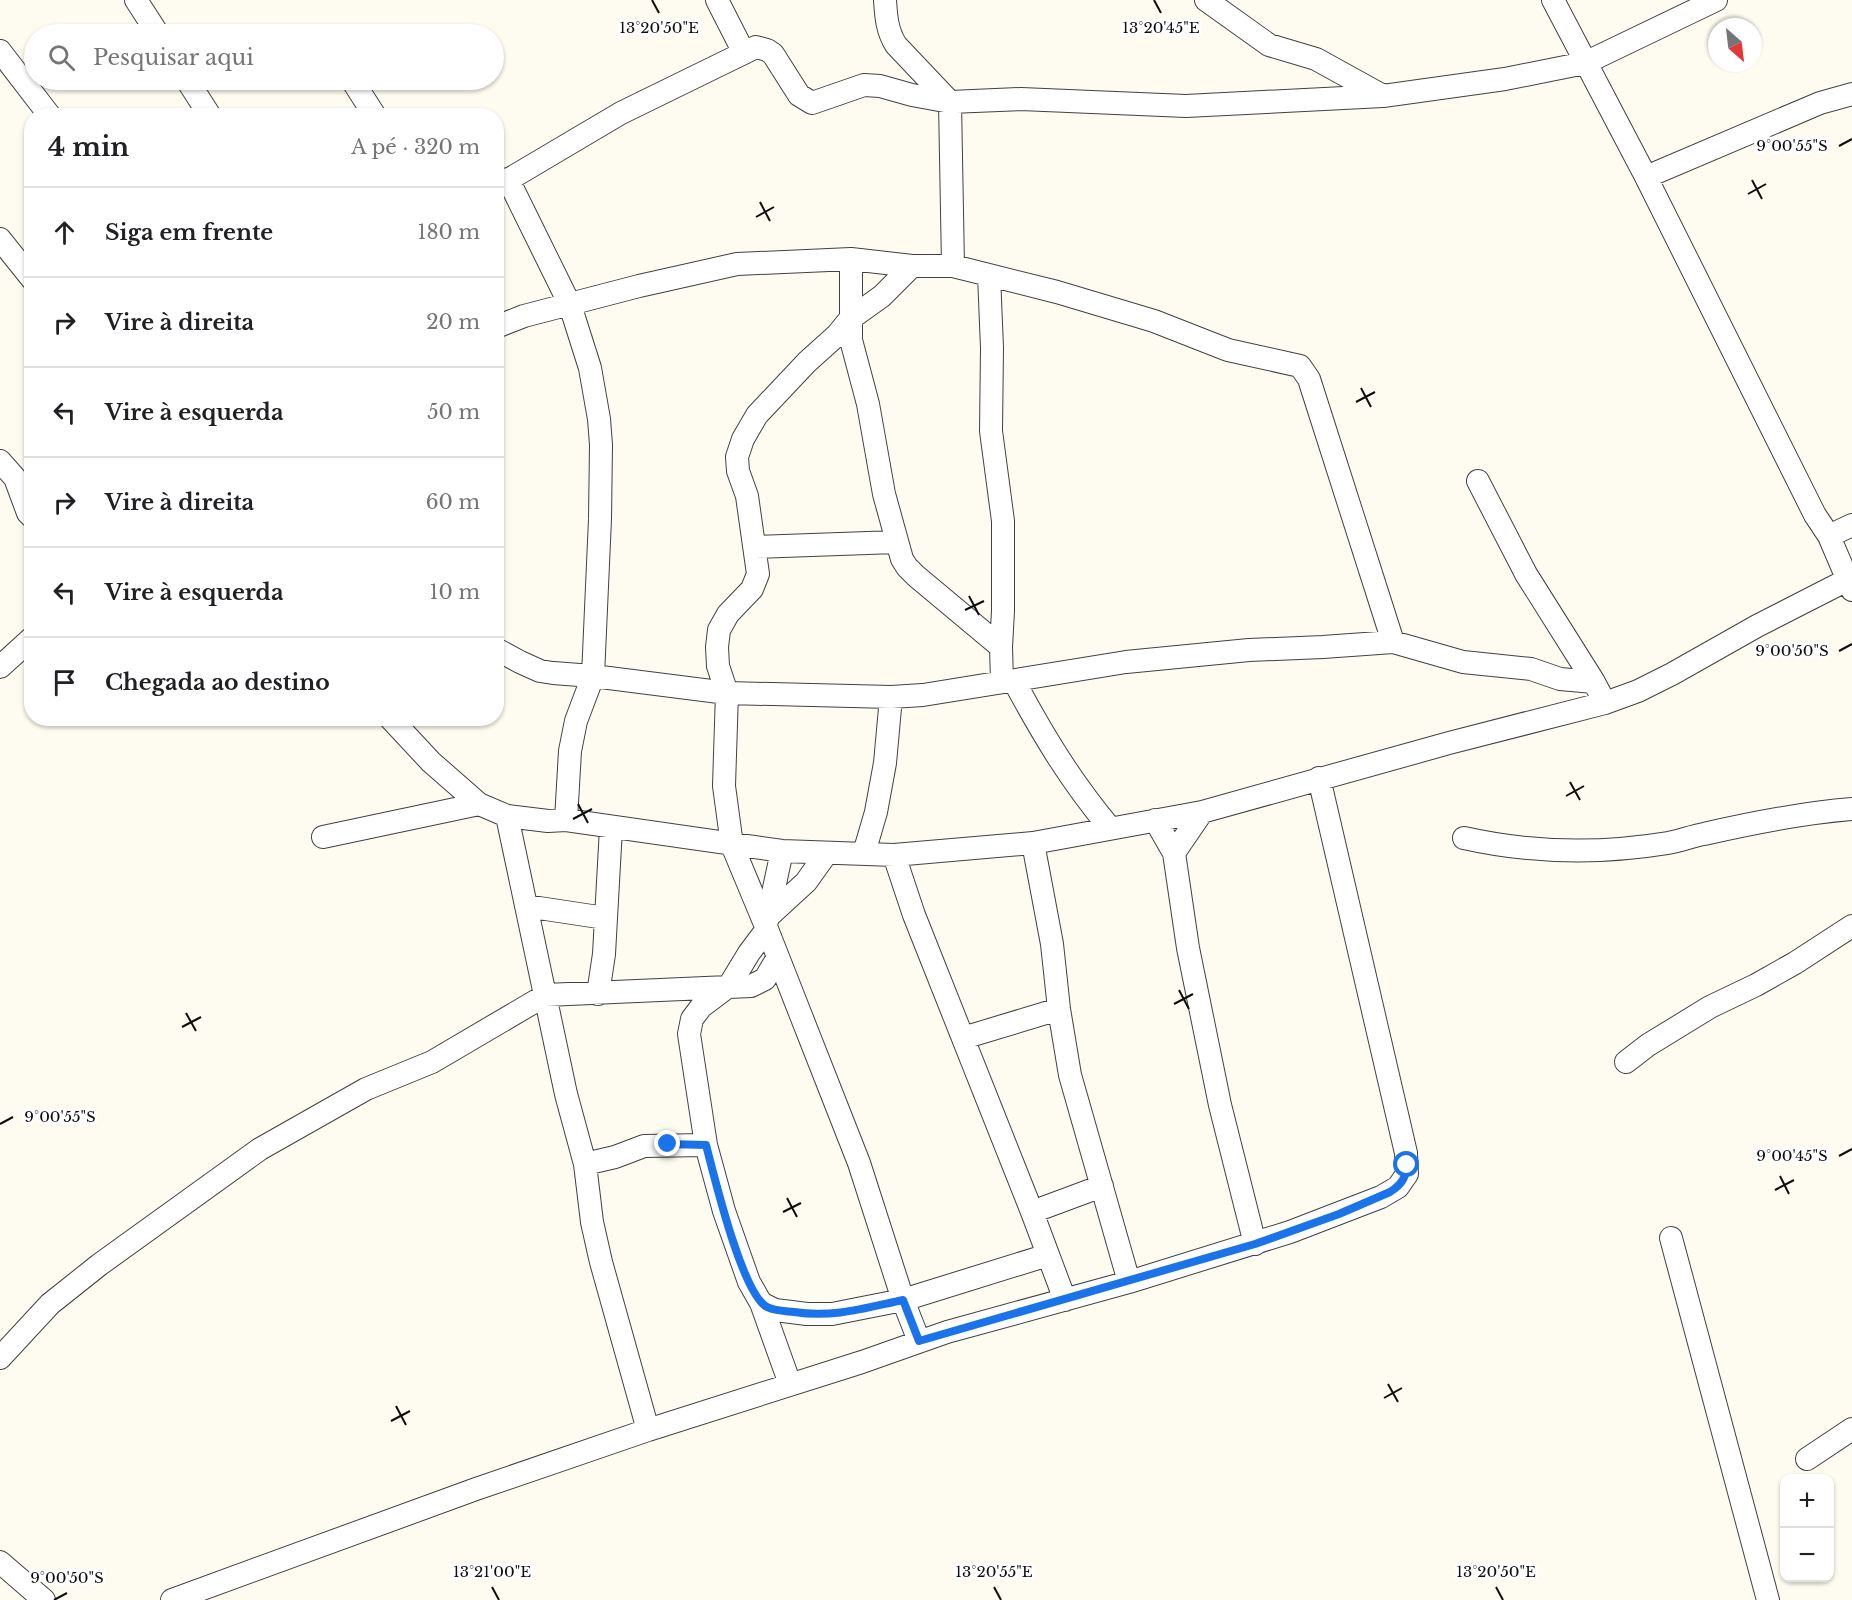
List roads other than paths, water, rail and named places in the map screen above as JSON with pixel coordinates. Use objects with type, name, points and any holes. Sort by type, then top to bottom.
[{"type":"street","points":[[136,0],[152,24]]},
{"type":"street","points":[[717,0],[744,53]]},
{"type":"street","points":[[885,0],[887,22],[896,45],[950,102],[953,266]]},
{"type":"street","points":[[1206,0],[1269,45],[1316,59],[1383,96]]},
{"type":"street","points":[[397,726],[431,762],[479,804],[507,816],[548,821],[567,820],[782,851],[826,854],[894,855],[1033,843],[1202,812],[1319,778],[1605,703],[1638,691],[1757,626],[1850,585],[1829,536],[1815,515],[1646,177],[1552,0]]},
{"type":"street","points":[[504,182],[621,113],[756,47],[772,54],[799,95],[812,103],[864,85],[886,87],[912,95],[950,102],[1021,99],[1186,106],[1383,96],[1504,80],[1585,63],[1716,0]]},
{"type":"street","points":[[0,51],[24,82]]},
{"type":"street","points":[[30,90],[44,108]]},
{"type":"street","points":[[193,90],[205,108]]},
{"type":"street","points":[[358,90],[370,108]]},
{"type":"street","points":[[1646,177],[1820,103],[1852,94]]},
{"type":"street","points":[[504,187],[570,305],[590,368],[599,418],[600,519],[593,676],[576,721],[570,751],[567,820]]},
{"type":"street","points":[[0,239],[24,269]]},
{"type":"street","points":[[851,260],[850,319],[854,357],[868,404],[884,494],[896,542],[907,567],[1000,647],[1028,707],[1064,768],[1110,828]]},
{"type":"street","points":[[504,324],[524,316],[670,278],[737,264],[851,260],[912,266],[953,266],[1057,292],[1154,321],[1228,350],[1300,366],[1309,379],[1393,642]]},
{"type":"street","points":[[912,266],[882,296],[850,319],[837,335],[807,362],[757,415],[743,439],[736,457],[738,471],[747,496],[758,574],[752,589],[728,614],[719,630],[717,647],[718,666],[727,693],[724,786],[732,844],[768,924],[778,957],[859,1163],[903,1300],[919,1341]]},
{"type":"street","points":[[989,275],[992,370],[990,431],[1003,521],[1003,611],[1000,647]]},
{"type":"street","points":[[0,462],[15,478],[24,502]]},
{"type":"street","points":[[1478,481],[1526,574],[1605,703]]},
{"type":"street","points":[[1829,536],[1852,525]]},
{"type":"street","points":[[755,547],[896,542]]},
{"type":"street","points":[[504,653],[540,670],[727,693],[891,697],[923,695],[1126,662],[1249,650],[1393,642],[1463,662],[1531,669],[1560,679],[1594,682]]},
{"type":"street","points":[[0,667],[24,645]]},
{"type":"street","points":[[864,854],[876,812],[891,697]]},
{"type":"street","points":[[172,1600],[465,1493],[648,1430],[862,1362],[919,1341],[1255,1244],[1381,1197],[1398,1187],[1407,1174],[1406,1153],[1319,778]]},
{"type":"street","points":[[323,837],[479,804]]},
{"type":"street","points":[[1464,838],[1526,849],[1620,849],[1670,842],[1791,817],[1852,809]]},
{"type":"street","points":[[1174,853],[1202,812]]},
{"type":"street","points":[[507,816],[566,1094],[585,1164],[592,1222],[601,1262],[648,1430]]},
{"type":"street","points":[[1155,820],[1174,853],[1188,948],[1220,1105],[1255,1244]]},
{"type":"street","points":[[598,994],[604,954],[611,828]]},
{"type":"street","points":[[1033,843],[1052,944],[1059,1010],[1070,1075],[1129,1282]]},
{"type":"street","points":[[768,924],[782,851]]},
{"type":"street","points":[[790,1384],[761,1303],[740,1260],[706,1145],[689,1034],[692,1019],[701,1007],[729,986],[768,924],[806,882],[826,854]]},
{"type":"street","points":[[894,855],[914,915],[1065,1300]]},
{"type":"street","points":[[526,906],[606,918]]},
{"type":"street","points":[[1626,1062],[1648,1045],[1692,1018],[1785,968],[1852,926]]},
{"type":"street","points":[[0,1358],[58,1298],[126,1245],[260,1149],[366,1089],[432,1062],[546,995],[751,986],[765,979],[778,957]]},
{"type":"street","points":[[963,1038],[1059,1010]]},
{"type":"street","points":[[585,1164],[644,1146],[706,1145]]},
{"type":"street","points":[[1032,1212],[1102,1186]]},
{"type":"street","points":[[1671,1238],[1768,1600]]},
{"type":"street","points":[[761,1303],[775,1310],[822,1315],[903,1300],[1048,1255]]},
{"type":"street","points":[[1807,1459],[1852,1429]]},
{"type":"street","points":[[0,1562],[44,1600]]}]
